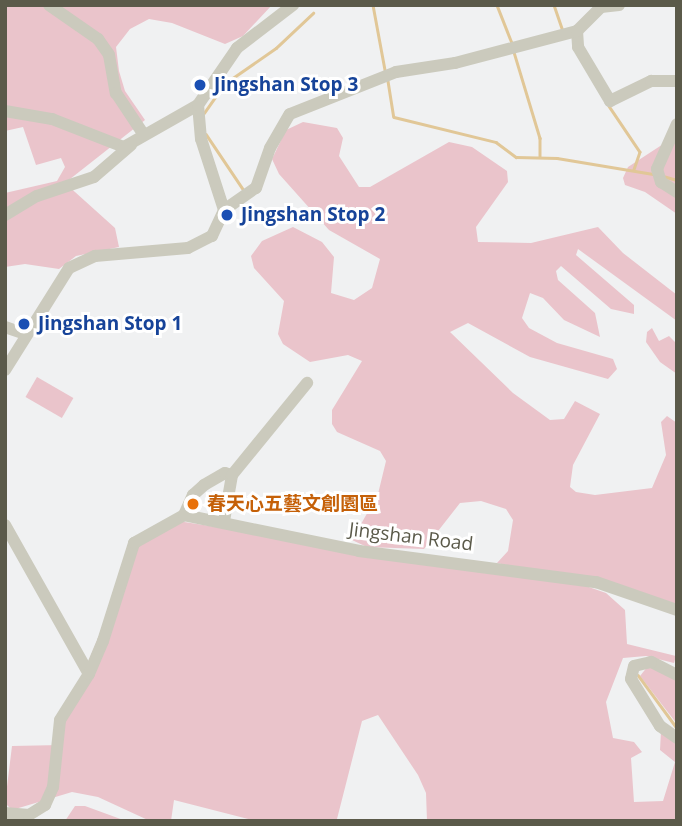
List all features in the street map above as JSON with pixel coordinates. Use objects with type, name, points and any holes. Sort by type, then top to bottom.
[{"type":"street","points":[[50,5],[98,39],[108,55],[116,93],[144,135]]},
{"type":"street","points":[[5,215],[37,197],[94,177],[144,135],[198,104],[237,48],[293,5]]},
{"type":"street","points":[[224,210],[256,188],[270,148],[290,114],[396,72],[455,63],[577,31],[601,7],[619,5]]},
{"type":"street","points":[[577,31],[578,47],[610,101],[651,81],[677,81]]},
{"type":"street","points":[[5,370],[25,334],[69,268],[95,256],[205,243],[219,226],[224,210],[201,139],[198,104]]},
{"type":"street","points":[[5,111],[52,120],[113,146],[131,145]]},
{"type":"street","points":[[677,124],[657,169],[661,182],[677,192]]},
{"type":"street","points":[[5,327],[25,334]]},
{"type":"street","points":[[223,521],[232,475],[307,383]]},
{"type":"street","points":[[5,813],[29,815],[46,805],[52,787],[60,720],[89,674],[134,543],[184,514],[199,490],[225,473],[232,475]]},
{"type":"street","name":"Jingshan Road","points":[[184,514],[359,551],[596,582],[677,610]]},
{"type":"street","points":[[5,525],[89,674]]},
{"type":"street","points":[[677,675],[651,662],[634,666],[631,679],[660,726],[677,738]]},
{"type":"shaded area","points":[[5,5],[272,5],[243,36],[225,44],[172,23],[149,19],[130,29],[116,47],[119,71],[125,91],[145,120],[65,183],[115,228],[119,247],[76,256],[59,269],[25,264],[5,267],[5,193],[57,181],[65,167],[61,158],[36,165],[23,127],[5,131]]},
{"type":"shaded area","points":[[303,122],[337,128],[343,138],[339,156],[359,187],[370,187],[449,142],[472,147],[507,171],[508,182],[476,227],[478,242],[531,243],[598,227],[623,253],[677,295],[677,321],[578,249],[576,255],[634,305],[634,314],[611,309],[561,266],[556,271],[558,280],[595,313],[600,337],[564,320],[543,298],[530,293],[522,318],[529,328],[557,343],[613,359],[617,369],[608,379],[530,357],[468,323],[450,332],[513,393],[550,420],[564,419],[575,401],[600,414],[573,465],[570,487],[576,492],[595,495],[652,488],[666,455],[661,422],[667,416],[677,423],[677,605],[497,563],[508,551],[513,520],[506,509],[481,501],[460,503],[424,549],[367,547],[352,540],[378,494],[386,461],[380,451],[337,432],[332,424],[332,410],[362,361],[348,355],[310,362],[283,344],[278,334],[284,301],[254,268],[251,256],[262,241],[293,227],[322,242],[334,257],[331,293],[354,300],[372,288],[380,259],[329,230],[279,174],[272,159],[286,130]]},
{"type":"shaded area","points":[[677,135],[677,214],[645,192],[625,185],[623,178],[628,167]]},
{"type":"shaded area","points":[[652,328],[659,341],[669,336],[677,344],[677,374],[660,362],[646,342],[647,332]]},
{"type":"shaded area","points":[[37,377],[73,398],[62,418],[26,397]]},
{"type":"shaded area","points":[[178,521],[580,584],[606,593],[625,610],[627,644],[676,656],[674,663],[646,656],[623,658],[606,702],[613,738],[634,742],[642,752],[631,758],[634,802],[663,801],[675,762],[660,750],[661,731],[677,731],[677,821],[427,821],[426,793],[418,775],[378,715],[362,721],[337,819],[256,821],[174,800],[171,821],[150,821],[98,797],[72,792],[12,810],[5,803],[12,746],[61,745],[63,723],[136,546]]},
{"type":"shaded area","points":[[648,666],[677,677],[677,724],[640,676]]},
{"type":"shaded area","points":[[75,806],[85,806],[126,821],[65,821]]},
{"type":"waterway","points":[[373,5],[385,70]]},
{"type":"waterway","points":[[497,5],[512,43]]},
{"type":"waterway","points":[[554,5],[563,31]]},
{"type":"waterway","points":[[204,113],[224,84],[276,48],[313,13]]},
{"type":"waterway","points":[[514,52],[540,138],[540,157]]},
{"type":"waterway","points":[[388,81],[394,117],[496,142],[516,157],[557,158],[653,174]]},
{"type":"waterway","points":[[609,106],[640,152],[634,169]]},
{"type":"waterway","points":[[206,134],[245,192]]},
{"type":"waterway","points":[[663,176],[677,180]]},
{"type":"waterway","points":[[638,675],[677,728]]},
{"type":"place","name":"Jingshan Stop 3","points":[[200,85]]},
{"type":"place","name":"Jingshan Stop 2","points":[[227,215]]},
{"type":"place","name":"Jingshan Stop 1","points":[[24,324]]},
{"type":"place","name":"春天心五藝文創園區","points":[[193,504]]}]
